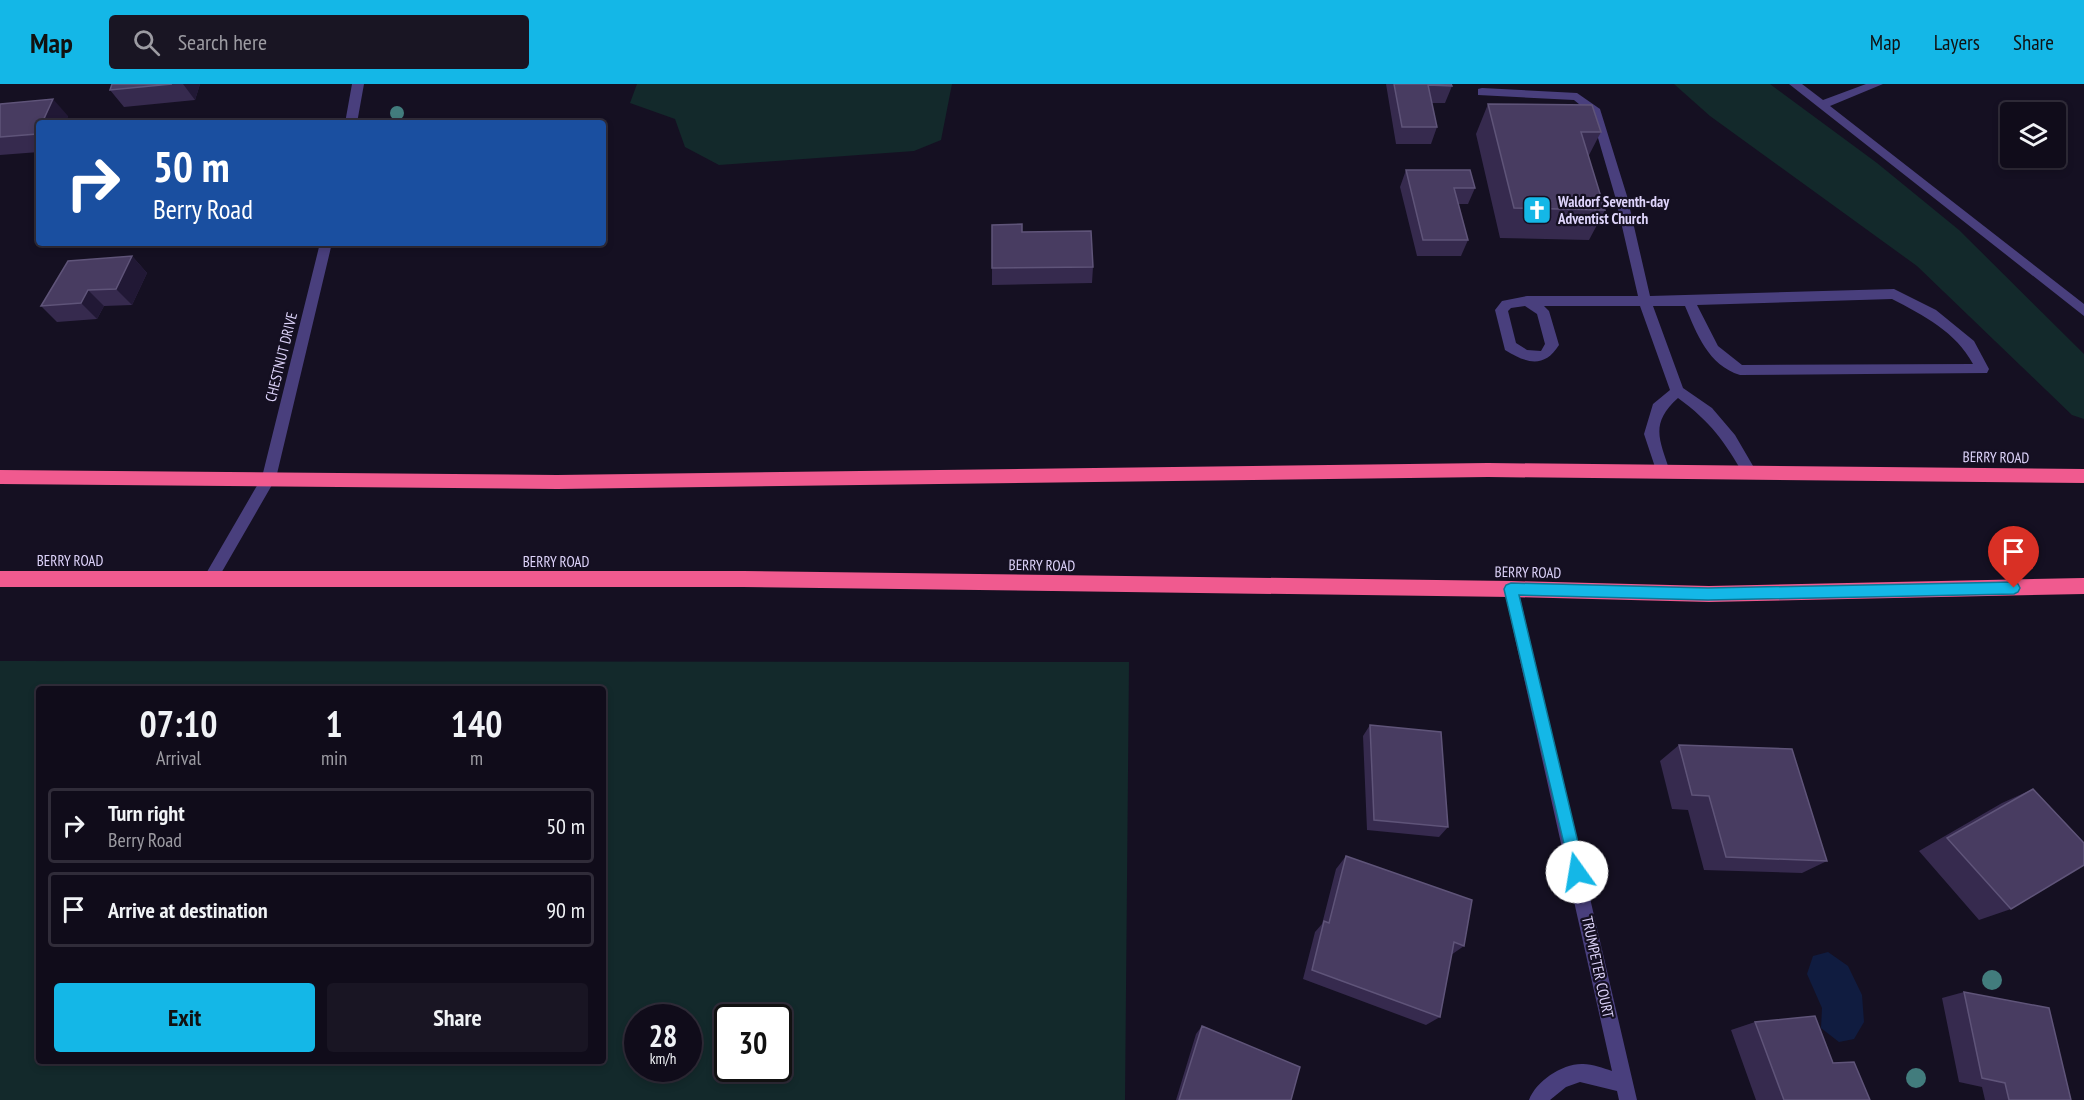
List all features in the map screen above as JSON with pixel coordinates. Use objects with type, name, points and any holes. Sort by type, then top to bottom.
[{"type":"highway","name":"BERRY ROAD","points":[[0,477],[557,482],[1488,470],[2084,476]]},
{"type":"highway","name":"BERRY ROAD","points":[[0,579],[211,577],[731,579],[1511,589],[1708,594],[2084,586]]},
{"type":"street","points":[[352,120],[358,84]]},
{"type":"street","points":[[1795,84],[2084,311]]},
{"type":"street","points":[[1822,105],[1877,84]]},
{"type":"street","points":[[1482,92],[1577,97],[1596,112],[1621,196],[1644,301],[1677,391],[1707,412],[1730,439],[1749,471]]},
{"type":"street","name":"CHESTNUT DRIVE","points":[[211,577],[269,478],[325,246]]},
{"type":"street","points":[[1527,301],[1543,311],[1552,345],[1544,356],[1524,356],[1510,346],[1501,310],[1507,304],[1527,301],[1689,301],[1894,294],[1932,314],[1969,345],[1982,369],[1740,370],[1724,363],[1713,353],[1689,301]]},
{"type":"street","points":[[1663,472],[1651,434],[1658,408],[1677,391]]},
{"type":"street","name":"TRUMPETER COURT","points":[[1511,589],[1626,1092]]},
{"type":"street","points":[[1538,1100],[1543,1093],[1560,1081],[1584,1072],[1626,1092]]},
{"type":"green space","points":[[637,84],[952,84],[941,140],[914,151],[719,165],[685,147],[675,119],[630,103]]},
{"type":"green space","points":[[1674,84],[1770,84],[1877,163],[1959,230],[2084,354],[2084,419],[2072,415],[1917,266],[1710,116]]},
{"type":"green space","points":[[0,661],[1129,662],[1125,1100],[0,1100]]},
{"type":"water","points":[[1828,952],[1848,966],[1862,995],[1864,1022],[1854,1039],[1839,1042],[1821,1028],[1822,1008],[1807,974],[1813,956]]},
{"type":"building","points":[[112,84],[172,84],[110,90]]},
{"type":"building","points":[[1394,84],[1451,84],[1452,86],[1428,85],[1437,127],[1402,127]]},
{"type":"building","points":[[53,99],[43,120],[36,120],[36,134],[0,137],[0,104]]},
{"type":"building","points":[[1488,104],[1592,105],[1601,132],[1581,132],[1605,210],[1514,208]]},
{"type":"building","points":[[1406,170],[1470,170],[1475,188],[1454,188],[1468,240],[1423,240]]},
{"type":"building","points":[[1022,224],[1022,232],[1091,231],[1093,267],[992,268],[992,225]]},
{"type":"building","points":[[132,256],[116,289],[88,290],[81,303],[41,306],[68,261]]},
{"type":"building","points":[[1370,725],[1441,732],[1448,827],[1374,820]]},
{"type":"building","points":[[1679,745],[1792,749],[1827,861],[1726,857],[1709,796],[1692,795]]},
{"type":"building","points":[[2033,789],[2084,843],[2084,865],[2011,909],[1947,838]]},
{"type":"building","points":[[1346,856],[1472,900],[1464,946],[1454,942],[1440,1017],[1312,970],[1324,921],[1329,923]]},
{"type":"building","points":[[1964,992],[2049,1008],[2071,1100],[2009,1100],[2005,1083],[1982,1078]]},
{"type":"building","points":[[1815,1016],[1833,1063],[1854,1062],[1870,1100],[1784,1100],[1755,1022]]},
{"type":"building","points":[[1202,1026],[1300,1067],[1291,1100],[1179,1100]]},
{"type":"place","name":"Waldorf Seventh-day Adventist Church","points":[[1537,210]]},
{"type":"route","points":[[1577,872],[1511,589],[1708,594],[2014,588]]}]
